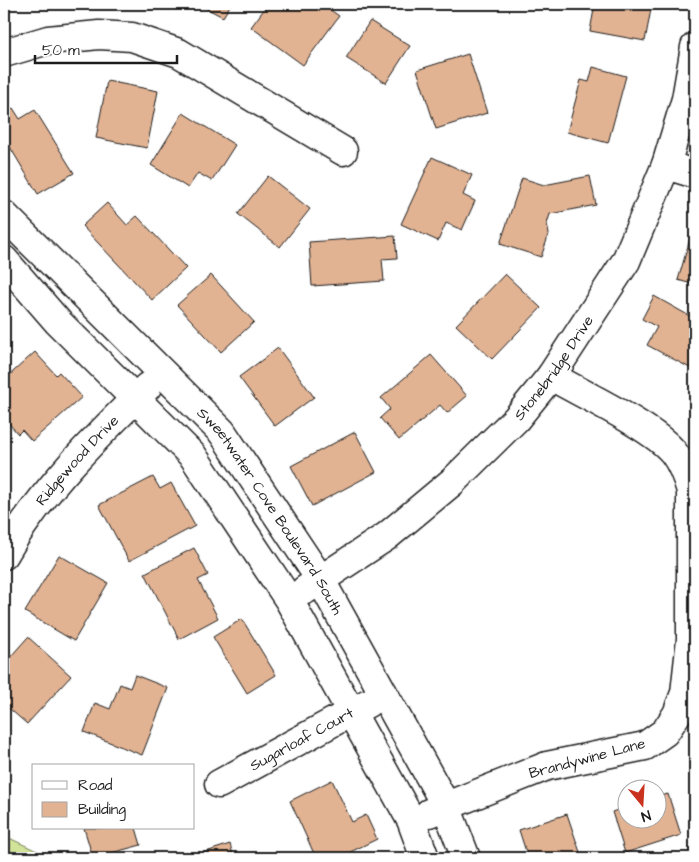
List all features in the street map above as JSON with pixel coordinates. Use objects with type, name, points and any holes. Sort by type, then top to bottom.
[{"type":"street","points":[[4,53],[48,40],[99,35],[132,37],[179,53],[343,150]]},
{"type":"street","name":"Stonebridge Drive","points":[[289,600],[386,536],[452,482],[516,419],[551,376],[626,261],[666,165],[686,99],[695,47]]},
{"type":"street","points":[[666,165],[695,174]]},
{"type":"street","name":"Sweetwater Cove Boulevard South","points":[[4,215],[222,432],[320,579],[446,806],[466,858]]},
{"type":"street","name":"Sweetwater Cove Boulevard South","points":[[4,260],[58,322],[134,400],[193,456],[289,600],[411,820],[425,858]]},
{"type":"street","name":"Ridgewood Drive","points":[[4,555],[16,534],[52,487],[161,373]]},
{"type":"street","name":"Brandywine Lane","points":[[411,820],[547,766],[645,746],[665,732],[677,714],[686,693],[691,639],[691,491],[686,472],[673,451],[651,433],[551,376]]},
{"type":"street","name":"Sugarloaf Court","points":[[219,784],[384,693]]},
{"type":"green space","points":[[5,836],[52,858],[4,858]]},
{"type":"building","points":[[198,4],[231,4],[223,17]]},
{"type":"building","points":[[268,4],[299,4],[305,8],[308,4],[322,4],[339,16],[303,65],[251,27]]},
{"type":"building","points":[[595,4],[652,4],[645,41],[590,31]]},
{"type":"building","points":[[370,21],[410,46],[386,83],[346,58]]},
{"type":"building","points":[[468,54],[487,113],[436,129],[417,70]]},
{"type":"building","points":[[593,67],[626,76],[608,143],[567,132],[581,80],[589,82]]},
{"type":"building","points":[[107,81],[158,91],[147,148],[96,138]]},
{"type":"building","points":[[13,108],[20,119],[35,110],[74,173],[38,194],[4,137],[4,113]]},
{"type":"building","points":[[183,113],[235,145],[212,181],[198,173],[188,188],[151,165]]},
{"type":"building","points":[[432,157],[472,175],[463,195],[475,201],[462,230],[446,223],[438,241],[401,224]]},
{"type":"building","points":[[268,176],[310,209],[280,247],[238,214]]},
{"type":"building","points":[[590,176],[596,205],[550,214],[547,224],[549,234],[541,257],[500,244],[522,178],[544,185]]},
{"type":"building","points":[[107,203],[127,225],[137,216],[186,268],[152,300],[82,226]]},
{"type":"building","points":[[695,225],[695,285],[678,280]]},
{"type":"building","points":[[395,236],[397,258],[382,259],[384,281],[312,286],[309,242]]},
{"type":"building","points":[[505,274],[541,308],[492,359],[456,325]]},
{"type":"building","points":[[211,275],[254,322],[221,352],[177,305]]},
{"type":"building","points":[[654,296],[695,319],[695,358],[690,368],[647,345],[657,327],[642,319]]},
{"type":"building","points":[[278,348],[314,397],[275,426],[239,377]]},
{"type":"building","points":[[35,352],[56,375],[59,372],[82,397],[32,441],[22,430],[18,434],[4,418],[4,402],[9,397],[4,391],[4,380]]},
{"type":"building","points":[[431,355],[467,396],[447,413],[440,405],[399,440],[380,418],[390,409],[381,398]]},
{"type":"building","points":[[355,432],[376,472],[312,506],[291,466]]},
{"type":"building","points":[[153,477],[160,489],[171,483],[195,526],[129,561],[99,505]]},
{"type":"building","points":[[194,548],[208,575],[198,580],[218,618],[179,639],[145,573]]},
{"type":"building","points":[[59,555],[108,583],[74,641],[25,612]]},
{"type":"building","points":[[242,619],[276,675],[247,693],[213,637]]},
{"type":"building","points":[[28,637],[71,676],[27,724],[4,704],[4,664]]},
{"type":"building","points":[[135,675],[168,688],[142,755],[84,732],[95,703],[110,709],[120,684],[130,688]]},
{"type":"building","points":[[332,780],[352,822],[366,815],[377,839],[338,858],[316,858],[290,801]]},
{"type":"building","points":[[666,794],[668,794],[681,835],[625,853],[618,830],[666,830]]},
{"type":"building","points":[[616,811],[616,825],[612,812]]},
{"type":"building","points":[[567,814],[582,858],[528,858],[519,830]]},
{"type":"building","points":[[85,830],[137,830],[141,845],[93,858]]},
{"type":"building","points":[[230,844],[234,858],[188,858]]}]
